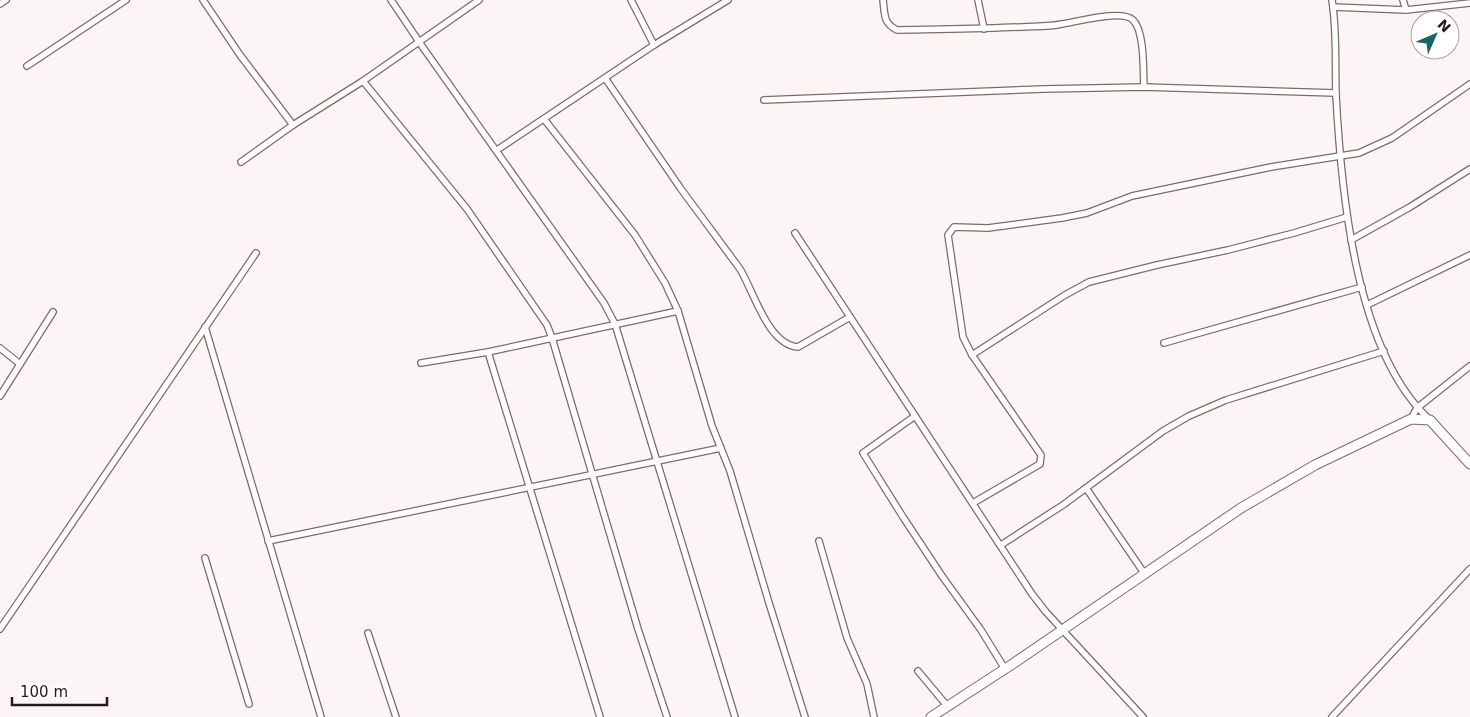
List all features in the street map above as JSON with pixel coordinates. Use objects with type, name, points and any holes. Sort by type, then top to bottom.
[{"type":"street","points":[[0,4],[6,0]]},
{"type":"street","points":[[28,66],[126,0]]},
{"type":"street","points":[[204,0],[240,55],[293,125]]},
{"type":"street","points":[[392,0],[604,303],[615,324],[735,717]]},
{"type":"street","points":[[241,162],[480,0]]},
{"type":"street","points":[[631,0],[654,45]]},
{"type":"street","points":[[497,150],[654,45],[728,0]]},
{"type":"street","points":[[883,0],[885,20],[889,26],[897,30],[984,29],[1060,25],[1101,17],[1128,17],[1134,21],[1138,29],[1141,43],[1144,87]]},
{"type":"street","points":[[978,0],[984,29]]},
{"type":"street","points":[[1404,0],[1406,10]]},
{"type":"street","points":[[1470,3],[1406,10],[1332,3],[1340,157],[1351,240],[1367,305],[1384,351],[1399,382],[1417,408],[1470,464]]},
{"type":"street","points":[[605,78],[681,189],[740,269],[766,322],[777,336],[789,346],[798,347],[850,317]]},
{"type":"street","points":[[363,81],[467,209],[547,325],[638,629],[667,717]]},
{"type":"street","points":[[973,503],[1040,464],[1041,455],[972,355],[963,337],[948,235],[954,227],[988,228],[1062,218],[1087,213],[1132,196],[1271,168],[1359,153],[1392,138],[1470,84]]},
{"type":"street","points":[[764,100],[1035,89],[1144,87],[1336,93]]},
{"type":"street","points":[[544,119],[635,235],[665,283],[678,311],[712,426],[730,471],[805,717]]},
{"type":"street","points":[[1351,240],[1402,212],[1470,169]]},
{"type":"street","points":[[972,355],[1065,295],[1089,282],[1257,242],[1347,217]]},
{"type":"street","points":[[795,233],[1032,594],[1143,717]]},
{"type":"street","points":[[0,628],[256,253]]},
{"type":"street","points":[[1367,305],[1470,255]]},
{"type":"street","points":[[1164,343],[1362,287]]},
{"type":"street","points":[[421,363],[488,352],[678,311]]},
{"type":"street","points":[[0,396],[53,312]]},
{"type":"street","points":[[205,327],[321,717]]},
{"type":"street","points":[[0,348],[20,364]]},
{"type":"street","points":[[1001,545],[1063,505],[1163,431],[1189,416],[1226,400],[1384,351]]},
{"type":"street","points":[[488,352],[600,717]]},
{"type":"street","points":[[1411,419],[1417,408],[1470,366]]},
{"type":"street","points":[[915,416],[864,453],[913,532],[981,630],[1005,669]]},
{"type":"street","points":[[931,717],[1005,669],[1240,508],[1316,465],[1411,419],[1430,420]]},
{"type":"street","points":[[268,541],[721,448]]},
{"type":"street","points":[[1086,488],[1144,573]]},
{"type":"street","points":[[819,541],[847,638],[867,684],[874,717]]},
{"type":"street","points":[[205,558],[249,704]]},
{"type":"street","points":[[1332,717],[1470,569]]},
{"type":"street","points":[[368,633],[396,717]]},
{"type":"street","points":[[918,671],[948,707]]}]
